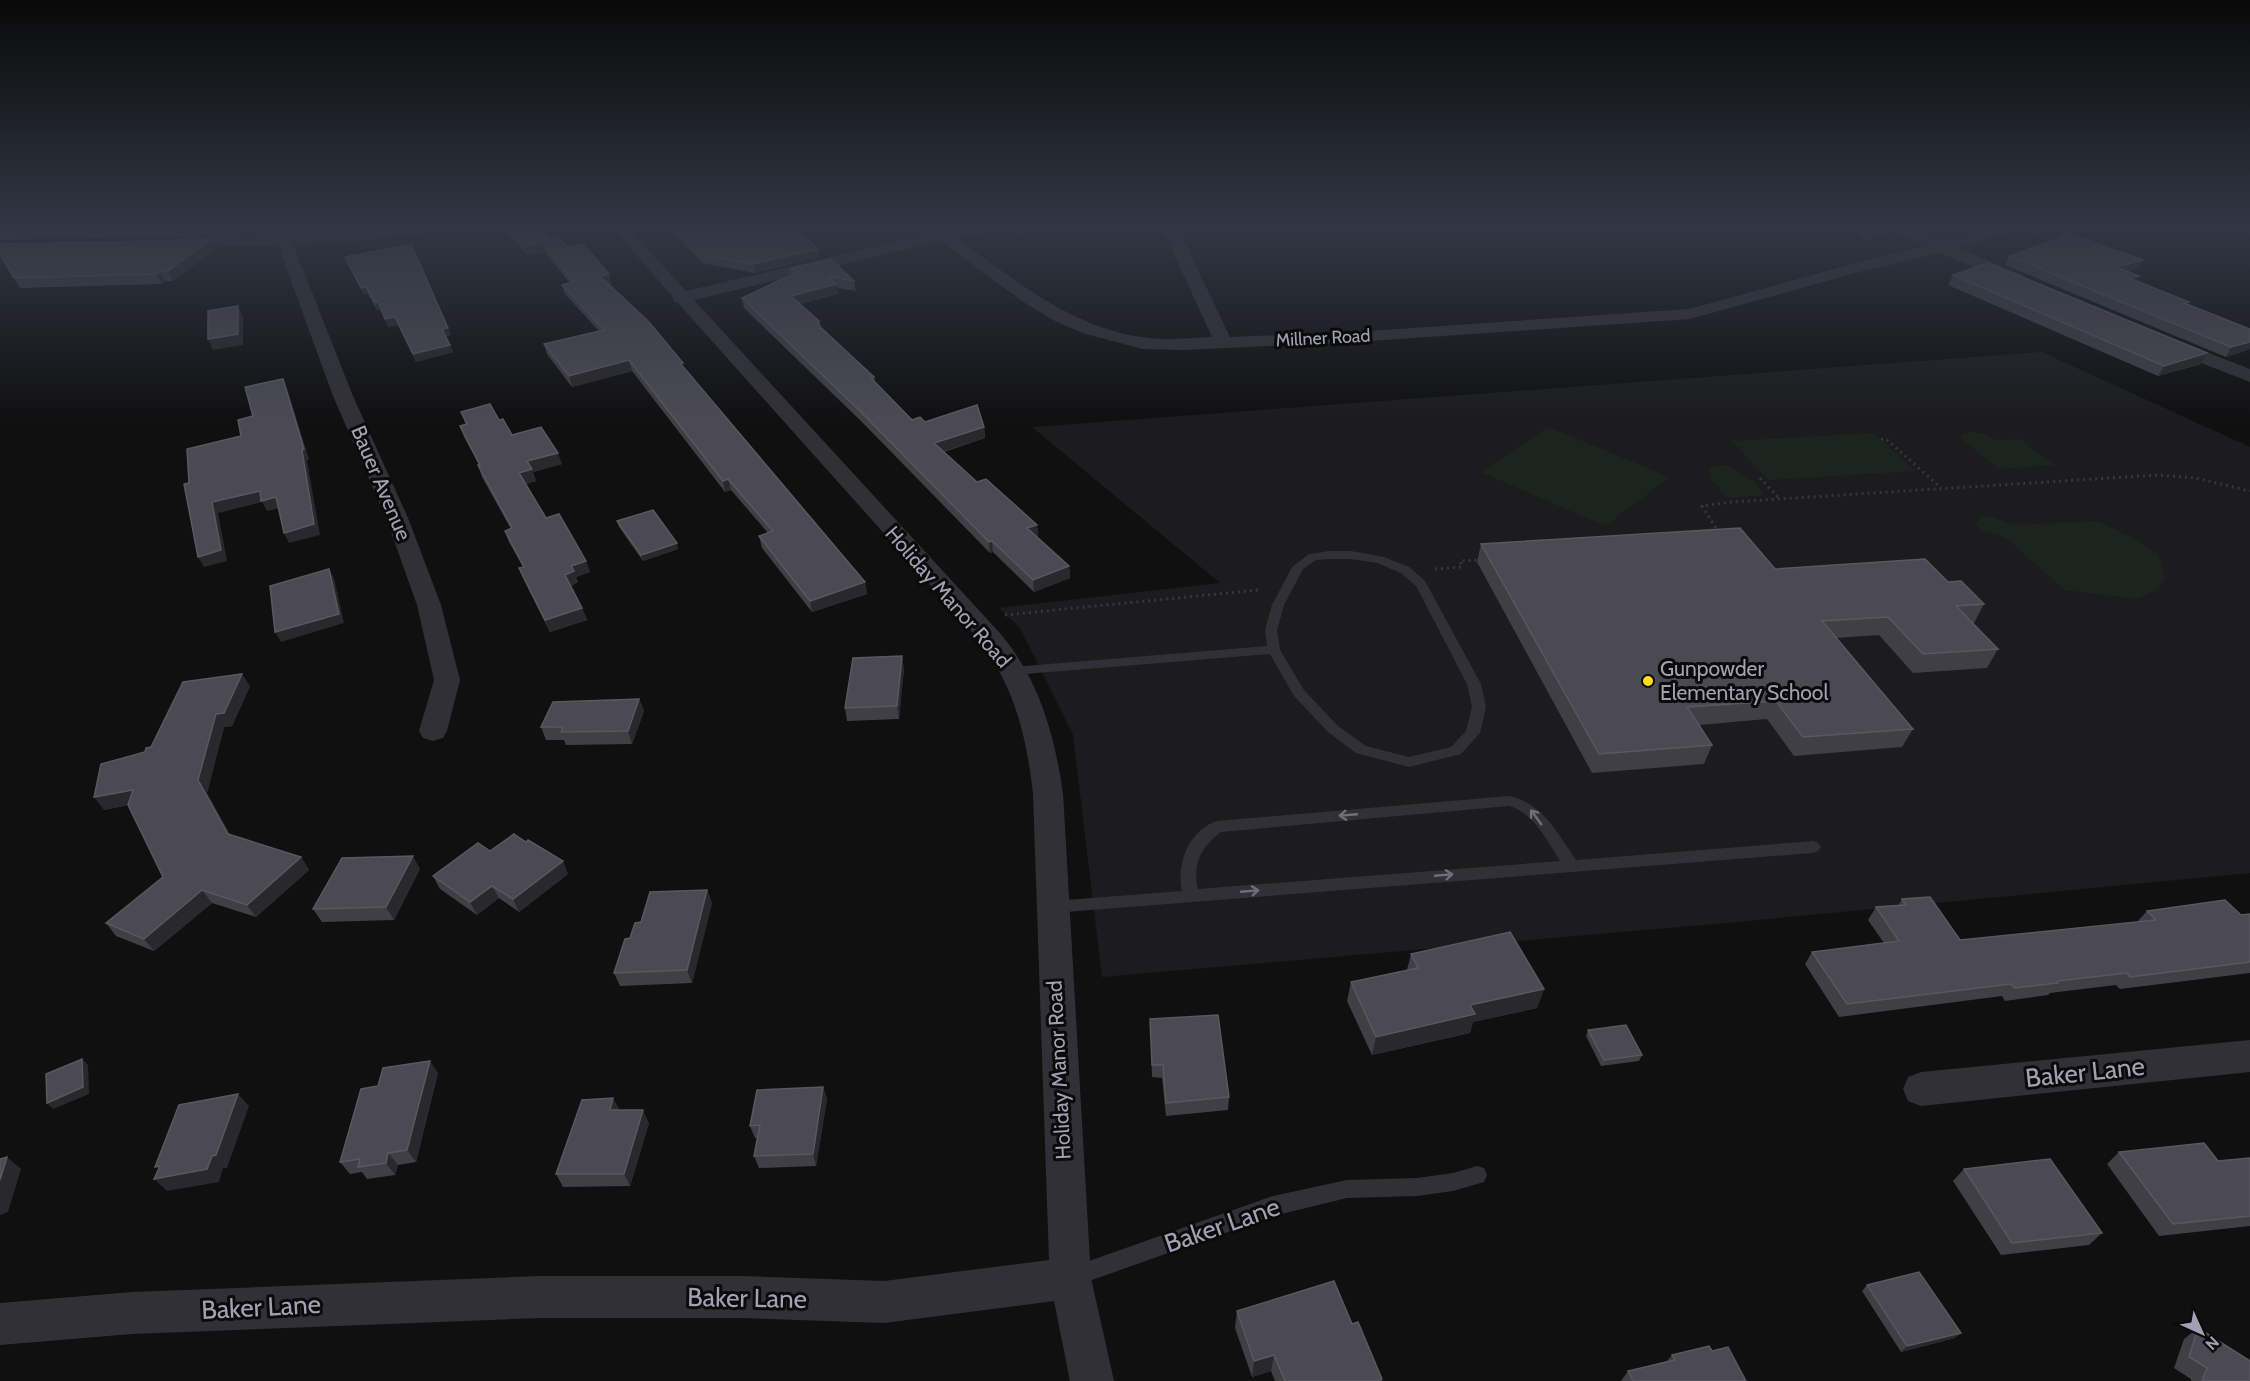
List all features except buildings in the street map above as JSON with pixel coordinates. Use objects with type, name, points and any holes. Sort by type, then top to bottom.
[{"type":"street","name":"Bauer Avenue","points":[[303,290],[344,396],[397,518],[429,605],[447,680],[434,731]]},
{"type":"street","name":"Holiday Manor Road","points":[[674,290],[970,615],[1001,651],[1020,684],[1042,748],[1048,793],[1070,1278],[1092,1381]]},
{"type":"street","points":[[681,298],[713,290]]},
{"type":"street","name":"Millner Road","points":[[1019,290],[1061,318],[1089,329],[1142,343],[1355,337],[1690,314],[1774,290]]},
{"type":"street","points":[[1199,290],[1223,342]]},
{"type":"street","points":[[2152,336],[2250,376]]},
{"type":"street","name":"Baker Lane","points":[[1921,1089],[2250,1056]]},
{"type":"street","name":"Baker Lane","points":[[0,1324],[156,1312],[539,1297],[741,1297],[884,1302],[1070,1278]]},
{"type":"lane","points":[[1351,555],[1380,560],[1405,570],[1420,584],[1474,684],[1479,707],[1473,733],[1456,751],[1409,762],[1361,750],[1333,729],[1299,693],[1274,650],[1271,630],[1278,605],[1298,567],[1313,557],[1351,555]]},
{"type":"lane","points":[[1013,671],[1274,650]]},
{"type":"lane","points":[[1192,897],[1187,881],[1191,855],[1201,837],[1217,827],[1497,802],[1518,801],[1530,808],[1570,864]]},
{"type":"lane","points":[[1052,907],[1570,864],[1813,847]]},
{"type":"lane","name":"Baker Lane","points":[[1070,1278],[1273,1206],[1347,1190],[1417,1187],[1453,1182],[1477,1175]]},
{"type":"path","points":[[1881,439],[1886,439],[1942,489]]},
{"type":"path","points":[[1725,540],[1702,506],[2166,475],[2195,478],[2250,491]]},
{"type":"path","points":[[1760,478],[1780,499]]},
{"type":"path","points":[[1434,569],[1462,567],[1460,561],[1483,560]]},
{"type":"path","points":[[1000,615],[1258,590]]},
{"type":"shaded area","name":"Gunpowder Elementary School","points":[[2042,352],[2250,447],[2250,873],[1737,922],[1102,977],[1073,735],[1020,628],[999,608],[1220,583],[1032,427]]},
{"type":"shaded area","points":[[1548,427],[1670,477],[1605,526],[1481,472]]},
{"type":"shaded area","points":[[1970,432],[1985,434],[1996,440],[2020,439],[2055,465],[1998,469],[1962,439],[1961,435]]},
{"type":"shaded area","points":[[1874,433],[1916,471],[1768,480],[1731,441]]},
{"type":"shaded area","points":[[1727,465],[1753,480],[1765,495],[1728,498],[1712,481],[1708,467]]},
{"type":"shaded area","points":[[1981,517],[1994,517],[2012,525],[2097,521],[2132,537],[2158,555],[2165,577],[2157,590],[2137,599],[2064,590],[2006,538],[1983,531],[1976,524]]},
{"type":"place","name":"Gunpowder Elementary School","points":[[1648,681]]}]
